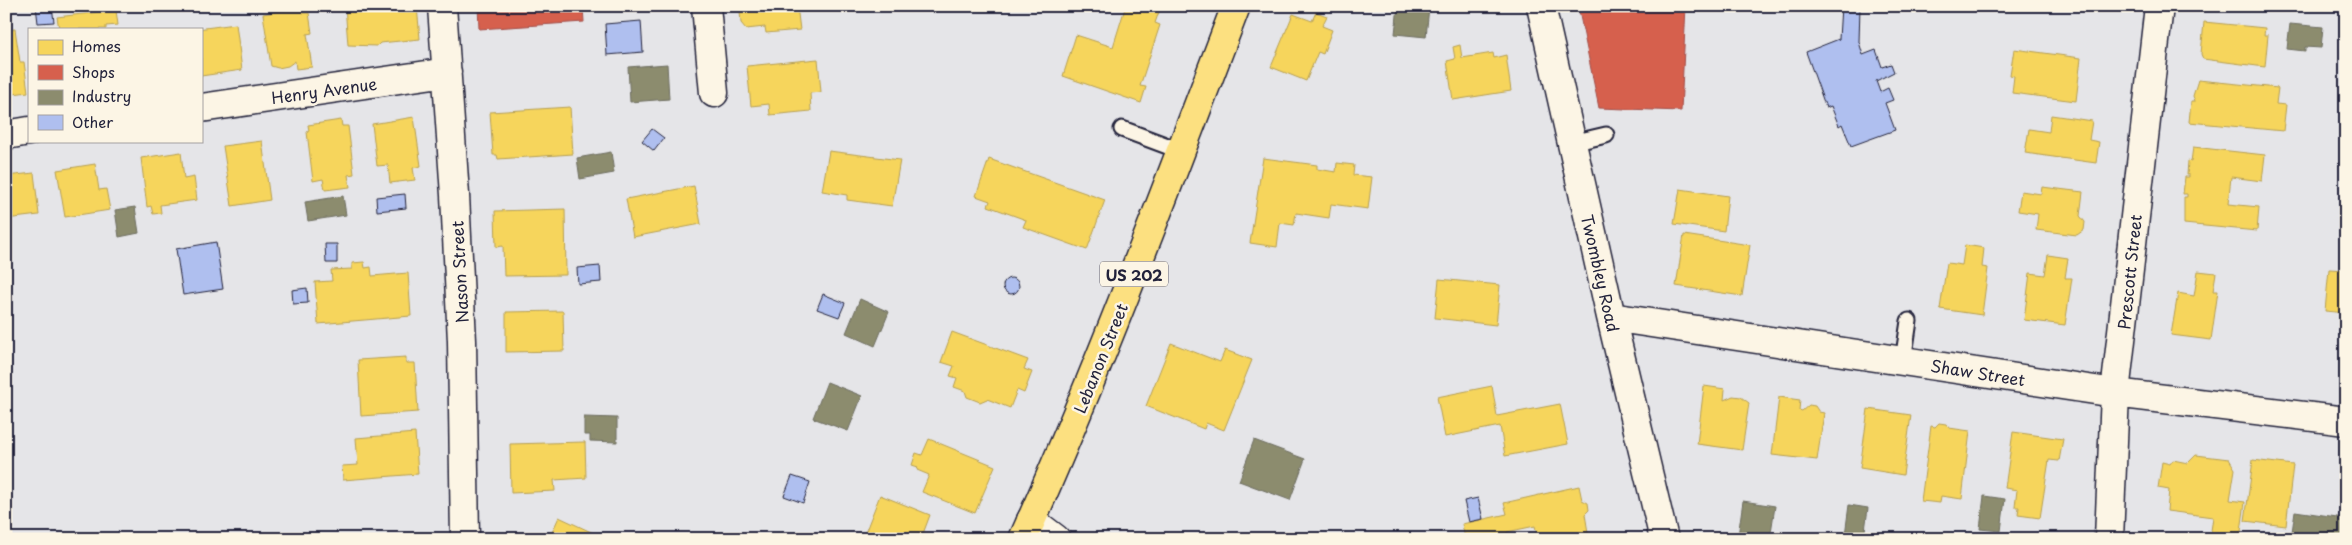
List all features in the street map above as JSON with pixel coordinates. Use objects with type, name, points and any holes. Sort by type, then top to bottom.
[{"type":"highway","name":"Lebanon Street","points":[[1027,530],[1095,372],[1236,6]]},
{"type":"street","name":"Nason Street","points":[[442,6],[461,332],[465,539]]},
{"type":"street","points":[[706,6],[714,93]]},
{"type":"street","name":"Twombley Road","points":[[1541,6],[1611,317],[1664,539]]},
{"type":"street","name":"Prescott Street","points":[[2109,539],[2115,392],[2159,6]]},
{"type":"street","name":"Henry Avenue","points":[[202,108],[447,72]]},
{"type":"street","points":[[6,135],[28,132]]},
{"type":"street","name":"Shaw Street","points":[[1611,317],[2115,392],[2346,421]]},
{"type":"street","points":[[1027,530],[1056,539]]},
{"type":"lane","points":[[1122,129],[1181,151]]},
{"type":"lane","points":[[1572,143],[1606,136]]},
{"type":"lane","points":[[1903,361],[1909,321]]},
{"type":"building: Homes","points":[[345,6],[417,6],[420,39],[380,43],[377,46],[348,45]]},
{"type":"building: Homes","points":[[620,6],[675,6],[675,7],[621,11]]},
{"type":"building: Homes","points":[[744,6],[797,6],[800,30],[766,33],[765,27],[746,29],[741,23],[740,12]]},
{"type":"building: Homes","points":[[1121,6],[1161,6],[1155,23],[1160,25],[1140,86],[1146,87],[1141,103],[1063,76],[1076,35],[1113,47],[1125,8]]},
{"type":"building: Homes","points":[[302,7],[303,13],[309,13],[312,33],[307,34],[312,67],[296,69],[295,61],[288,66],[278,68],[271,66],[263,14]]},
{"type":"building: Homes","points":[[116,10],[118,25],[106,26],[106,28],[59,28],[57,17]]},
{"type":"building: Homes","points":[[1316,12],[1327,16],[1322,26],[1332,30],[1323,54],[1318,52],[1306,81],[1271,67],[1293,14],[1312,21]]},
{"type":"building: Homes","points":[[2204,22],[2265,28],[2264,35],[2268,35],[2265,67],[2203,59],[2201,54]]},
{"type":"building: Homes","points":[[236,24],[242,70],[202,76],[202,28]]},
{"type":"building: Homes","points":[[15,29],[20,62],[24,62],[28,92],[6,95],[6,30]]},
{"type":"building: Homes","points":[[1460,45],[1462,58],[1493,53],[1494,58],[1506,55],[1511,91],[1453,100],[1447,61],[1455,59],[1453,47]]},
{"type":"building: Homes","points":[[2014,49],[2081,58],[2076,101],[2012,93],[2014,76],[2010,75]]},
{"type":"building: Homes","points":[[818,59],[821,92],[810,93],[811,111],[770,115],[769,104],[751,106],[747,66]]},
{"type":"building: Homes","points":[[2198,80],[2278,88],[2276,104],[2286,105],[2283,131],[2189,122],[2191,102],[2195,102],[2193,96]]},
{"type":"building: Homes","points":[[570,107],[573,154],[498,159],[497,155],[493,155],[490,112]]},
{"type":"building: Homes","points":[[2051,115],[2092,121],[2089,140],[2099,142],[2096,163],[2025,153],[2029,129],[2049,132]]},
{"type":"building: Homes","points":[[414,117],[421,166],[413,168],[415,180],[390,183],[388,165],[377,166],[372,124]]},
{"type":"building: Homes","points":[[341,120],[342,126],[348,126],[354,174],[348,175],[350,187],[325,190],[323,179],[313,181],[307,132],[309,131],[308,125]]},
{"type":"building: Homes","points":[[262,141],[270,200],[232,206],[223,146]]},
{"type":"building: Homes","points":[[2193,147],[2265,155],[2262,181],[2231,177],[2228,204],[2259,207],[2257,231],[2184,224],[2184,197],[2187,197],[2187,194],[2183,194],[2185,177],[2189,177],[2187,175],[2188,161],[2191,162]]},
{"type":"building: Homes","points":[[829,151],[900,160],[892,206],[847,200],[847,195],[822,191]]},
{"type":"building: Homes","points":[[181,152],[184,179],[194,177],[197,200],[160,205],[161,213],[153,214],[151,206],[147,207],[141,158]]},
{"type":"building: Homes","points":[[1263,158],[1317,165],[1317,169],[1336,172],[1337,163],[1354,165],[1353,175],[1372,177],[1368,209],[1331,204],[1329,218],[1296,213],[1294,225],[1280,223],[1277,247],[1250,243]]},
{"type":"building: Homes","points":[[989,159],[1105,200],[1087,250],[1023,227],[1026,220],[988,206],[990,201],[976,196]]},
{"type":"building: Homes","points":[[95,164],[99,190],[106,189],[110,210],[65,217],[57,170]]},
{"type":"building: Homes","points":[[34,173],[39,215],[6,219],[6,176]]},
{"type":"building: Homes","points":[[694,186],[701,224],[633,237],[626,199]]},
{"type":"building: Homes","points":[[2042,187],[2083,192],[2080,216],[2085,222],[2084,230],[2077,235],[2036,230],[2038,214],[2018,211],[2021,191],[2041,194]]},
{"type":"building: Homes","points":[[1680,189],[1728,196],[1724,231],[1674,224]]},
{"type":"building: Homes","points":[[565,209],[566,275],[504,276],[503,246],[496,247],[495,211]]},
{"type":"building: Homes","points":[[1684,235],[1750,245],[1742,296],[1676,286]]},
{"type":"building: Homes","points":[[1965,245],[1984,248],[1982,267],[1988,268],[1982,315],[1940,309],[1947,263],[1962,265]]},
{"type":"building: Homes","points":[[2048,255],[2068,258],[2065,278],[2072,278],[2065,325],[2024,320],[2030,273],[2045,275]]},
{"type":"building: Homes","points":[[364,262],[365,268],[371,267],[372,276],[408,273],[411,316],[318,324],[315,282],[332,281],[331,270],[352,269],[352,263]]},
{"type":"building: Homes","points":[[2329,269],[2346,270],[2346,313],[2325,311]]},
{"type":"building: Homes","points":[[2198,271],[2216,273],[2213,291],[2218,291],[2211,340],[2171,335],[2178,293],[2194,296]]},
{"type":"building: Homes","points":[[1439,279],[1500,285],[1496,325],[1435,318]]},
{"type":"building: Homes","points":[[563,311],[564,351],[506,352],[506,312]]},
{"type":"building: Homes","points":[[952,332],[1028,360],[1024,369],[1032,372],[1024,393],[1017,390],[1010,408],[987,399],[980,402],[967,397],[965,391],[954,387],[957,378],[950,376],[954,366],[941,362]]},
{"type":"building: Homes","points":[[1171,343],[1220,362],[1225,350],[1252,360],[1224,430],[1206,423],[1204,429],[1146,406]]},
{"type":"building: Homes","points":[[406,357],[406,363],[415,363],[418,412],[361,416],[358,360]]},
{"type":"building: Homes","points":[[1492,386],[1497,416],[1560,404],[1568,444],[1505,456],[1500,426],[1445,437],[1437,397]]},
{"type":"building: Homes","points":[[1704,386],[1725,389],[1724,400],[1733,396],[1741,397],[1749,403],[1742,450],[1697,444]]},
{"type":"building: Homes","points":[[1779,397],[1800,400],[1799,410],[1802,411],[1809,405],[1815,406],[1819,412],[1824,413],[1817,460],[1772,455]]},
{"type":"building: Homes","points":[[1868,409],[1911,415],[1903,475],[1860,468]]},
{"type":"building: Homes","points":[[1939,423],[1946,424],[1949,428],[1970,431],[1962,499],[1941,496],[1940,503],[1921,501],[1931,426],[1935,427]]},
{"type":"building: Homes","points":[[2013,432],[2063,439],[2059,461],[2049,460],[2040,518],[2018,515],[2019,507],[2015,507],[2017,490],[2005,488]]},
{"type":"building: Homes","points":[[415,433],[418,474],[343,480],[342,466],[358,465],[356,438]]},
{"type":"building: Homes","points":[[929,439],[995,466],[975,513],[922,492],[929,475],[917,470],[918,467],[912,465],[916,453],[922,455]]},
{"type":"building: Homes","points":[[585,442],[586,478],[554,480],[555,491],[511,493],[510,444]]},
{"type":"building: Homes","points":[[2196,455],[2229,459],[2235,469],[2230,500],[2245,502],[2240,539],[2210,538],[2213,517],[2167,511],[2169,490],[2158,488],[2162,462],[2170,464],[2173,460],[2188,463]]},
{"type":"building: Homes","points":[[2253,460],[2293,465],[2286,526],[2245,521]]},
{"type":"building: Homes","points":[[1579,486],[1582,500],[1588,503],[1589,510],[1585,514],[1589,539],[1538,538],[1535,526],[1507,532],[1509,539],[1465,539],[1462,524],[1507,514],[1504,503]]},
{"type":"building: Homes","points":[[880,495],[930,515],[921,539],[881,539],[865,533]]},
{"type":"building: Homes","points":[[559,517],[606,539],[549,539]]},
{"type":"building: Shops","points":[[478,6],[583,6],[584,22],[479,29]]},
{"type":"building: Shops","points":[[1578,6],[1686,6],[1681,111],[1599,108]]},
{"type":"building: Industry","points":[[1398,6],[1429,7],[1426,37],[1395,34]]},
{"type":"building: Industry","points":[[2290,24],[2323,27],[2321,48],[2305,47],[2305,51],[2287,49]]},
{"type":"building: Industry","points":[[667,64],[669,99],[630,102],[628,67]]},
{"type":"building: Industry","points":[[611,152],[614,173],[580,179],[577,158]]},
{"type":"building: Industry","points":[[343,196],[346,215],[308,221],[305,202]]},
{"type":"building: Industry","points":[[135,207],[139,233],[119,237],[115,210]]},
{"type":"building: Industry","points":[[860,299],[889,312],[875,346],[846,333]]},
{"type":"building: Industry","points":[[827,382],[862,396],[848,431],[813,418]]},
{"type":"building: Industry","points":[[584,417],[617,418],[617,442],[590,441],[590,435],[584,435]]},
{"type":"building: Industry","points":[[1254,440],[1305,459],[1290,500],[1239,481]]},
{"type":"building: Industry","points":[[1984,496],[2005,499],[2001,531],[1980,529]]},
{"type":"building: Industry","points":[[1743,501],[1775,506],[1770,539],[1738,536]]},
{"type":"building: Industry","points":[[1849,505],[1868,508],[1864,538],[1845,535]]},
{"type":"building: Industry","points":[[2295,511],[2344,518],[2341,539],[2291,539]]},
{"type":"building: Other","points":[[36,6],[52,6],[54,22],[38,23]]},
{"type":"building: Other","points":[[1841,6],[1860,6],[1859,42],[1863,55],[1876,50],[1882,67],[1891,64],[1894,72],[1876,81],[1880,92],[1888,88],[1893,100],[1885,103],[1895,130],[1851,146],[1842,124],[1839,126],[1831,106],[1826,108],[1806,52],[1839,39]]},
{"type":"building: Other","points":[[641,21],[643,52],[607,55],[605,24]]},
{"type":"building: Other","points":[[652,129],[664,138],[654,151],[642,141]]},
{"type":"building: Other","points":[[405,194],[406,208],[377,211],[376,197]]},
{"type":"building: Other","points":[[216,242],[223,289],[183,295],[176,249]]},
{"type":"building: Other","points":[[325,244],[337,244],[337,263],[326,263]]},
{"type":"building: Other","points":[[600,266],[601,282],[578,284],[577,268]]},
{"type":"building: Other","points":[[1011,278],[1019,286],[1011,294],[1003,286]]},
{"type":"building: Other","points":[[307,288],[308,303],[293,304],[292,290]]},
{"type":"building: Other","points":[[823,294],[845,303],[839,317],[817,309]]},
{"type":"building: Other","points":[[792,476],[810,482],[803,503],[784,496]]},
{"type":"building: Other","points":[[1478,498],[1483,519],[1469,522],[1464,501]]}]
